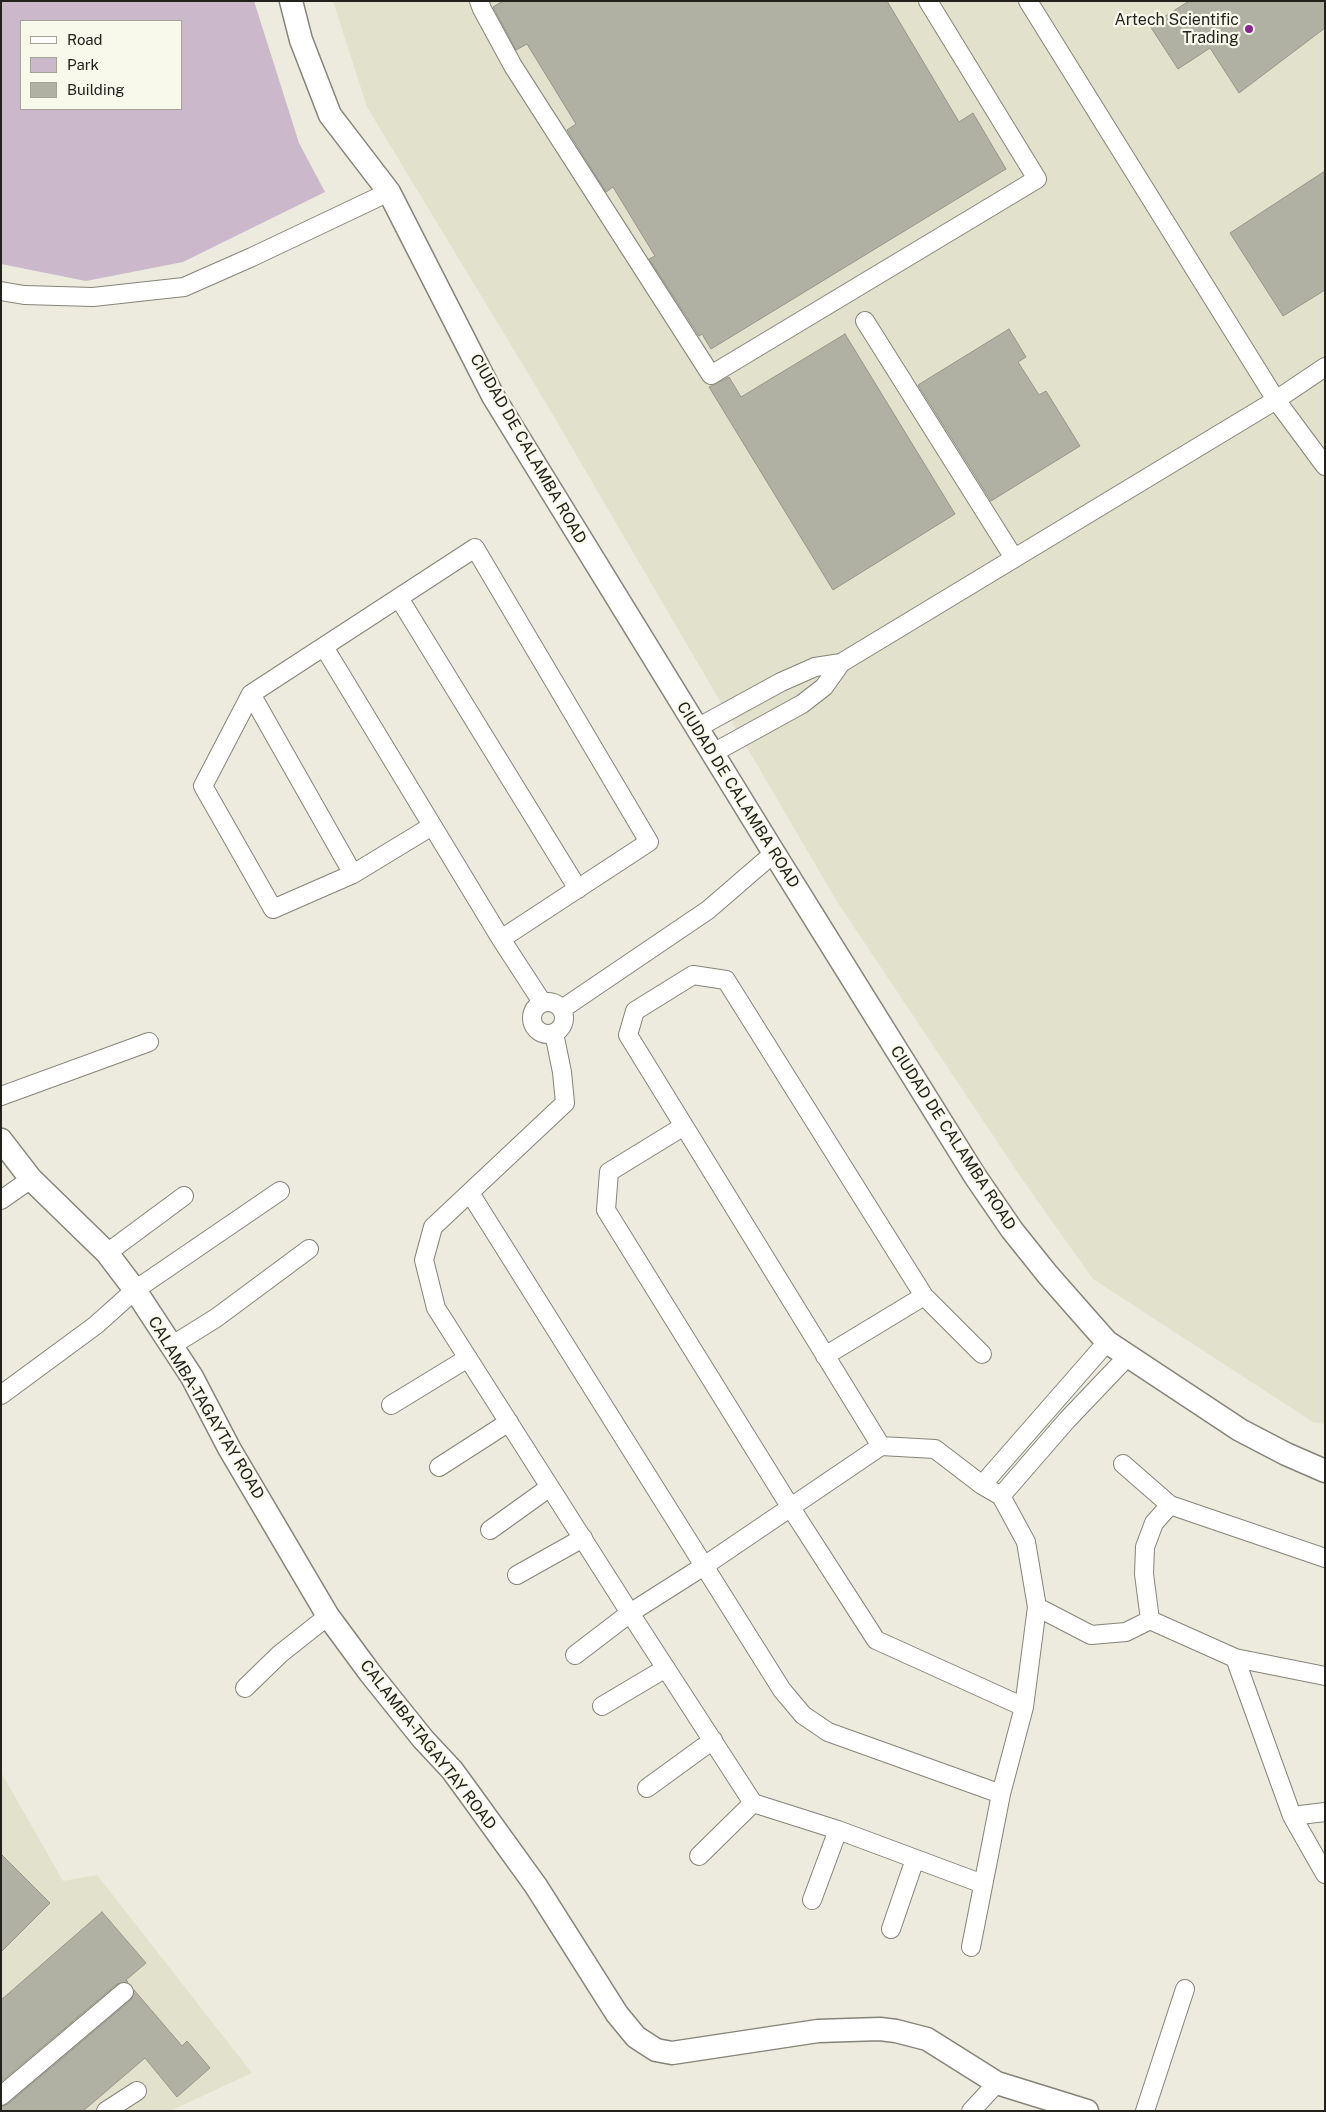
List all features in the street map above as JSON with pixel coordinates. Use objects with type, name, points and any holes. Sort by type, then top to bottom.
[{"type":"main road","name":"CIUDAD DE CALAMBA ROAD","points":[[291,1],[301,40],[330,115],[389,192],[493,396],[975,1176],[1012,1230],[1107,1342],[1240,1430],[1286,1454],[1325,1471]]},
{"type":"main road","name":"CALAMBA-TAGAYTAY ROAD","points":[[1,1140],[31,1179],[107,1253],[135,1290],[192,1377],[229,1448],[328,1616],[412,1725],[452,1770],[536,1886],[616,2014],[636,2037],[656,2050],[672,2053],[818,2031],[880,2029],[928,2039],[997,2083],[1086,2111]]},
{"type":"street","points":[[479,1],[513,66],[711,376],[1037,179],[928,1]]},
{"type":"street","points":[[1028,1],[1276,400],[1325,466]]},
{"type":"street","points":[[1,291],[24,295],[93,297],[184,287],[389,192]]},
{"type":"street","points":[[865,321],[1014,558]]},
{"type":"street","points":[[697,728],[781,682],[815,667],[841,663],[1276,400],[1325,367]]},
{"type":"street","points":[[432,826],[353,874],[273,909],[203,786],[251,694],[475,548],[649,842],[501,939]]},
{"type":"street","points":[[399,598],[578,889]]},
{"type":"street","points":[[324,647],[501,939],[542,1002]]},
{"type":"street","points":[[713,753],[802,704],[824,687],[841,663]]},
{"type":"street","points":[[251,694],[353,874]]},
{"type":"street","points":[[562,1009],[708,910],[774,853]]},
{"type":"street","points":[[881,1446],[628,1035],[635,1011],[693,975],[726,980],[924,1296],[982,1354]]},
{"type":"street","points":[[549,1001],[562,1009],[564,1015],[563,1022],[560,1029],[554,1033],[540,1032],[535,1027],[532,1013],[536,1006],[542,1002],[549,1001]]},
{"type":"street","points":[[554,1033],[562,1072],[565,1103],[433,1227],[424,1260],[436,1308],[630,1613],[754,1803],[838,1830],[983,1884]]},
{"type":"street","points":[[1,1096],[149,1042]]},
{"type":"street","points":[[684,1126],[609,1172],[606,1210],[791,1508],[876,1640],[1024,1706]]},
{"type":"street","points":[[1,1200],[31,1179]]},
{"type":"street","points":[[1,1394],[96,1325],[135,1290],[280,1191]]},
{"type":"street","points":[[470,1193],[782,1690],[803,1715],[828,1732],[1001,1794]]},
{"type":"street","points":[[107,1253],[184,1196]]},
{"type":"street","points":[[171,1346],[223,1313],[309,1249]]},
{"type":"street","points":[[825,1356],[924,1296]]},
{"type":"street","points":[[982,1485],[1107,1342]]},
{"type":"street","points":[[1001,1496],[1067,1420],[1128,1356]]},
{"type":"street","points":[[391,1405],[468,1358]]},
{"type":"street","points":[[439,1467],[509,1422]]},
{"type":"street","points":[[575,1654],[630,1613],[704,1566],[881,1446],[935,1449],[982,1485],[1001,1496],[1026,1542],[1037,1607],[1024,1706],[1001,1794],[971,1947]]},
{"type":"street","points":[[1123,1464],[1170,1505],[1325,1558]]},
{"type":"street","points":[[490,1530],[550,1487]]},
{"type":"street","points":[[1150,1620],[1144,1574],[1144,1547],[1154,1523],[1170,1505]]},
{"type":"street","points":[[517,1575],[583,1538]]},
{"type":"street","points":[[1037,1607],[1091,1635],[1126,1632],[1150,1620]]},
{"type":"street","points":[[245,1688],[280,1654],[328,1616]]},
{"type":"street","points":[[1150,1620],[1235,1658],[1325,1676]]},
{"type":"street","points":[[1235,1658],[1292,1816],[1325,1874]]},
{"type":"street","points":[[602,1706],[666,1668]]},
{"type":"street","points":[[646,1788],[713,1740]]},
{"type":"street","points":[[700,1856],[754,1803]]},
{"type":"street","points":[[1292,1816],[1325,1812]]},
{"type":"street","points":[[812,1900],[838,1830]]},
{"type":"street","points":[[891,1929],[915,1858]]},
{"type":"street","points":[[1145,2111],[1185,1989]]},
{"type":"street","points":[[1,2096],[124,1992]]},
{"type":"street","points":[[971,2111],[997,2083]]},
{"type":"street","points":[[106,2111],[137,2091]]},
{"type":"shaded area","points":[[333,1],[1325,1],[1325,1424],[1313,1422],[1093,1279],[1022,1179],[836,900],[546,403],[367,107]]},
{"type":"shaded area","points":[[1,1772],[63,1881],[97,1875],[252,2073],[170,2111],[1,2111]]},
{"type":"green space","points":[[1,1],[254,1],[299,143],[325,192],[183,262],[86,281],[1,264]]},
{"type":"building","points":[[503,1],[887,1],[959,122],[973,113],[1006,169],[711,349],[702,334],[699,336],[649,259],[655,256],[613,187],[606,192],[567,130],[576,124],[527,44],[516,50],[493,7]]},
{"type":"building","points":[[1189,1],[1325,1],[1325,28],[1239,93],[1210,48],[1178,69],[1150,26]]},
{"type":"building","points":[[1325,171],[1325,290],[1283,316],[1230,233]]},
{"type":"building","points":[[1009,329],[1026,357],[1018,362],[1039,395],[1046,391],[1080,446],[991,501],[918,385]]},
{"type":"building","points":[[845,334],[955,514],[833,590],[709,387],[729,377],[741,397]]},
{"type":"building","points":[[1,1854],[50,1903],[1,1952]]},
{"type":"building","points":[[102,1912],[146,1963],[126,1980],[128,1982],[117,1984],[1,2082],[1,2000]]},
{"type":"building","points":[[134,1990],[182,2046],[187,2041],[210,2068],[177,2097],[145,2058],[83,2111],[1,2111],[1,2106],[8,2104],[131,2000]]},
{"type":"place","name":"Artech Scientific Trading","points":[[1249,29]]}]
